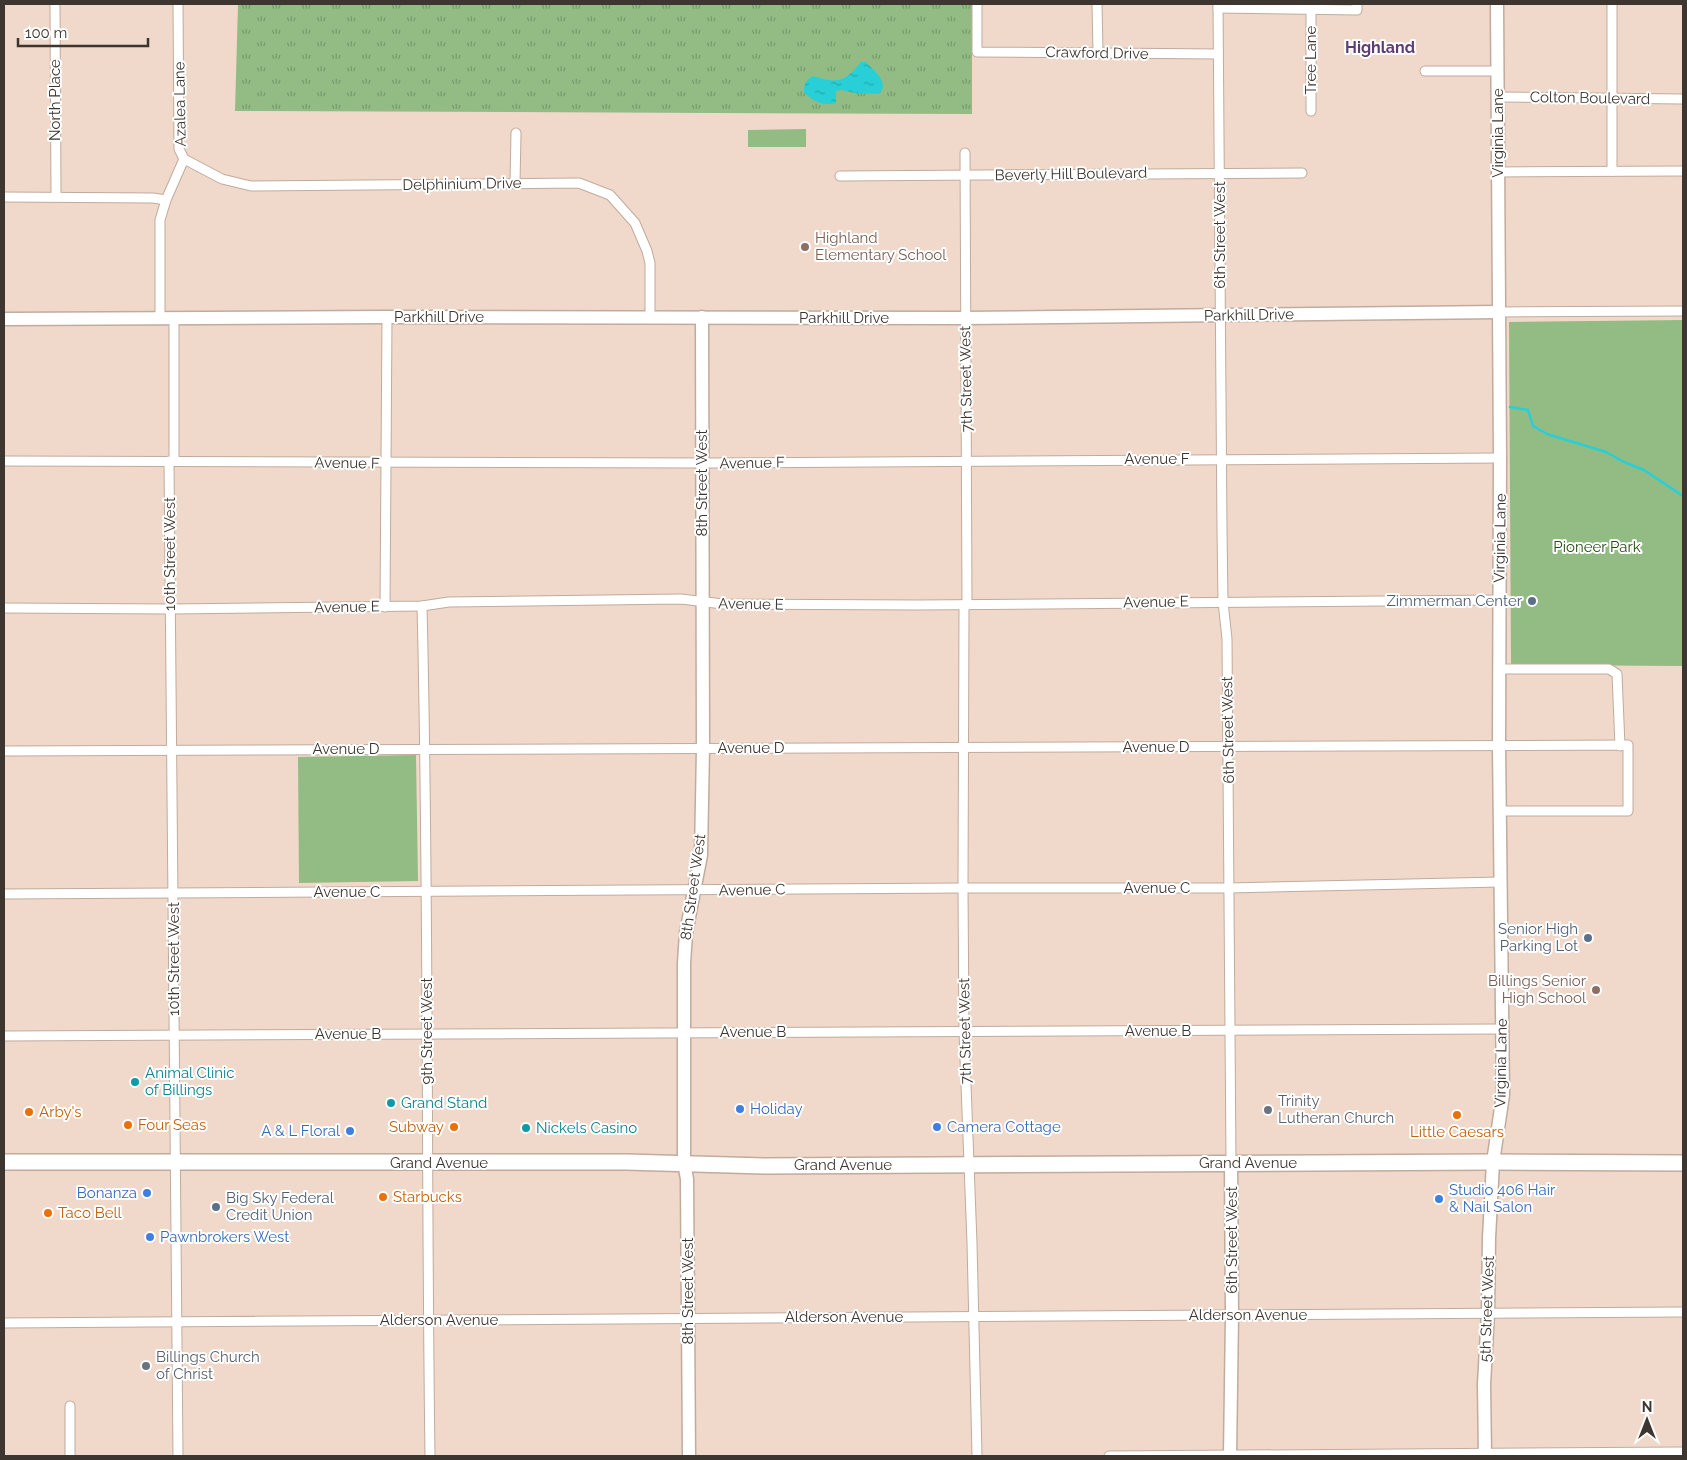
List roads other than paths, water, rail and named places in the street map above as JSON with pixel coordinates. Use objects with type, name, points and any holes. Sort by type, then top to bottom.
[{"type":"main road","name":"Grand Avenue","points":[[4,1162],[684,1163],[766,1166],[1493,1162],[1683,1163]]},
{"type":"street","name":"North Place","points":[[55,4],[56,196]]},
{"type":"street","name":"Azalea Lane","points":[[160,318],[160,220],[166,200],[184,159],[179,149],[178,4]]},
{"type":"street","name":"Crawford Drive","points":[[977,4],[976,52],[1218,54]]},
{"type":"street","points":[[1098,4],[1098,52]]},
{"type":"street","name":"Virginia Lane","points":[[1493,1162],[1503,1095],[1499,811],[1500,458],[1497,4]]},
{"type":"street","points":[[1612,4],[1612,172]]},
{"type":"street","points":[[1218,6],[1311,10],[1357,7]]},
{"type":"street","name":"6th Street West","points":[[1218,6],[1221,459],[1223,602],[1227,639],[1228,746],[1232,1315],[1230,1456]]},
{"type":"street","name":"Tree Lane","points":[[1311,10],[1311,111]]},
{"type":"street","points":[[1425,71],[1498,71]]},
{"type":"street","name":"Colton Boulevard","points":[[1497,97],[1683,99]]},
{"type":"street","points":[[515,183],[516,133]]},
{"type":"street","name":"7th Street West","points":[[965,153],[967,461],[963,747],[964,1032],[972,1243],[977,1456]]},
{"type":"street","name":"Delphinium Drive","points":[[184,159],[222,179],[251,186],[578,183],[610,195],[635,223],[648,251],[650,263],[650,317]]},
{"type":"street","points":[[1498,172],[1683,171]]},
{"type":"street","name":"Beverly Hill Boulevard","points":[[840,176],[1302,173]]},
{"type":"street","points":[[4,197],[56,196],[153,198],[166,200]]},
{"type":"street","name":"Parkhill Drive","points":[[4,319],[387,317],[965,318],[1683,311]]},
{"type":"street","points":[[385,607],[387,317]]},
{"type":"street","name":"10th Street West","points":[[174,318],[171,609],[178,1456]]},
{"type":"street","name":"8th Street West","points":[[689,1456],[687,1179],[684,1163],[684,1033],[686,933],[701,855],[703,748],[702,318]]},
{"type":"street","name":"Avenue F","points":[[4,461],[702,464],[1500,458]]},
{"type":"street","name":"Avenue E","points":[[4,608],[385,607],[422,606],[449,602],[681,599],[723,604],[965,605],[1499,600]]},
{"type":"street","name":"9th Street West","points":[[422,606],[427,891],[426,1163],[430,1456]]},
{"type":"street","points":[[1499,668],[1609,669],[1616,674],[1624,746],[1628,811],[1499,811]]},
{"type":"street","name":"Avenue D","points":[[4,751],[424,748],[1624,746]]},
{"type":"street","name":"Avenue C","points":[[4,894],[1229,888],[1501,882]]},
{"type":"street","name":"Avenue B","points":[[4,1036],[1502,1029]]},
{"type":"street","name":"5th Street West","points":[[1485,1455],[1484,1384],[1493,1162]]},
{"type":"street","name":"Alderson Avenue","points":[[4,1323],[1683,1312]]},
{"type":"street","points":[[70,1406],[70,1456]]},
{"type":"street","points":[[1109,1456],[1485,1455],[1683,1452]]},
{"type":"water","points":[[861,62],[866,62],[882,80],[883,85],[879,94],[855,93],[841,90],[836,91],[836,103],[827,104],[815,101],[804,92],[806,82],[813,76],[829,80],[840,80],[850,74]]},
{"type":"waterway","points":[[1510,407],[1528,410],[1533,426],[1547,434],[1606,452],[1644,470],[1683,496]]},
{"type":"place","name":"Highland Elementary School","points":[[805,247]]},
{"type":"place","name":"Zimmerman Center","points":[[1532,601]]},
{"type":"place","name":"Senior High Parking Lot","points":[[1588,938]]},
{"type":"place","name":"Billings Senior High School","points":[[1596,990]]},
{"type":"place","name":"Animal Clinic of Billings","points":[[135,1082]]},
{"type":"place","name":"Grand Stand","points":[[391,1103]]},
{"type":"place","name":"Holiday","points":[[740,1109]]},
{"type":"place","name":"Trinity Lutheran Church","points":[[1268,1110]]},
{"type":"place","name":"Arby's","points":[[29,1112]]},
{"type":"place","name":"Little Caesars","points":[[1457,1115]]},
{"type":"place","name":"Four Seas","points":[[128,1125]]},
{"type":"place","name":"Subway","points":[[454,1127]]},
{"type":"place","name":"Camera Cottage","points":[[937,1127]]},
{"type":"place","name":"Nickels Casino","points":[[526,1128]]},
{"type":"place","name":"A & L Floral","points":[[350,1131]]},
{"type":"place","name":"Bonanza","points":[[147,1193]]},
{"type":"place","name":"Starbucks","points":[[383,1197]]},
{"type":"place","name":"Studio 406 Hair & Nail Salon","points":[[1439,1199]]},
{"type":"place","name":"Big Sky Federal Credit Union","points":[[216,1207]]},
{"type":"place","name":"Taco Bell","points":[[48,1213]]},
{"type":"place","name":"Pawnbrokers West","points":[[150,1237]]},
{"type":"place","name":"Billings Church of Christ","points":[[146,1366]]},
{"type":"district","name":"Highland","points":[[1380,47]]},
{"type":"park label","name":"Pioneer Park","points":[[1597,547]]}]
